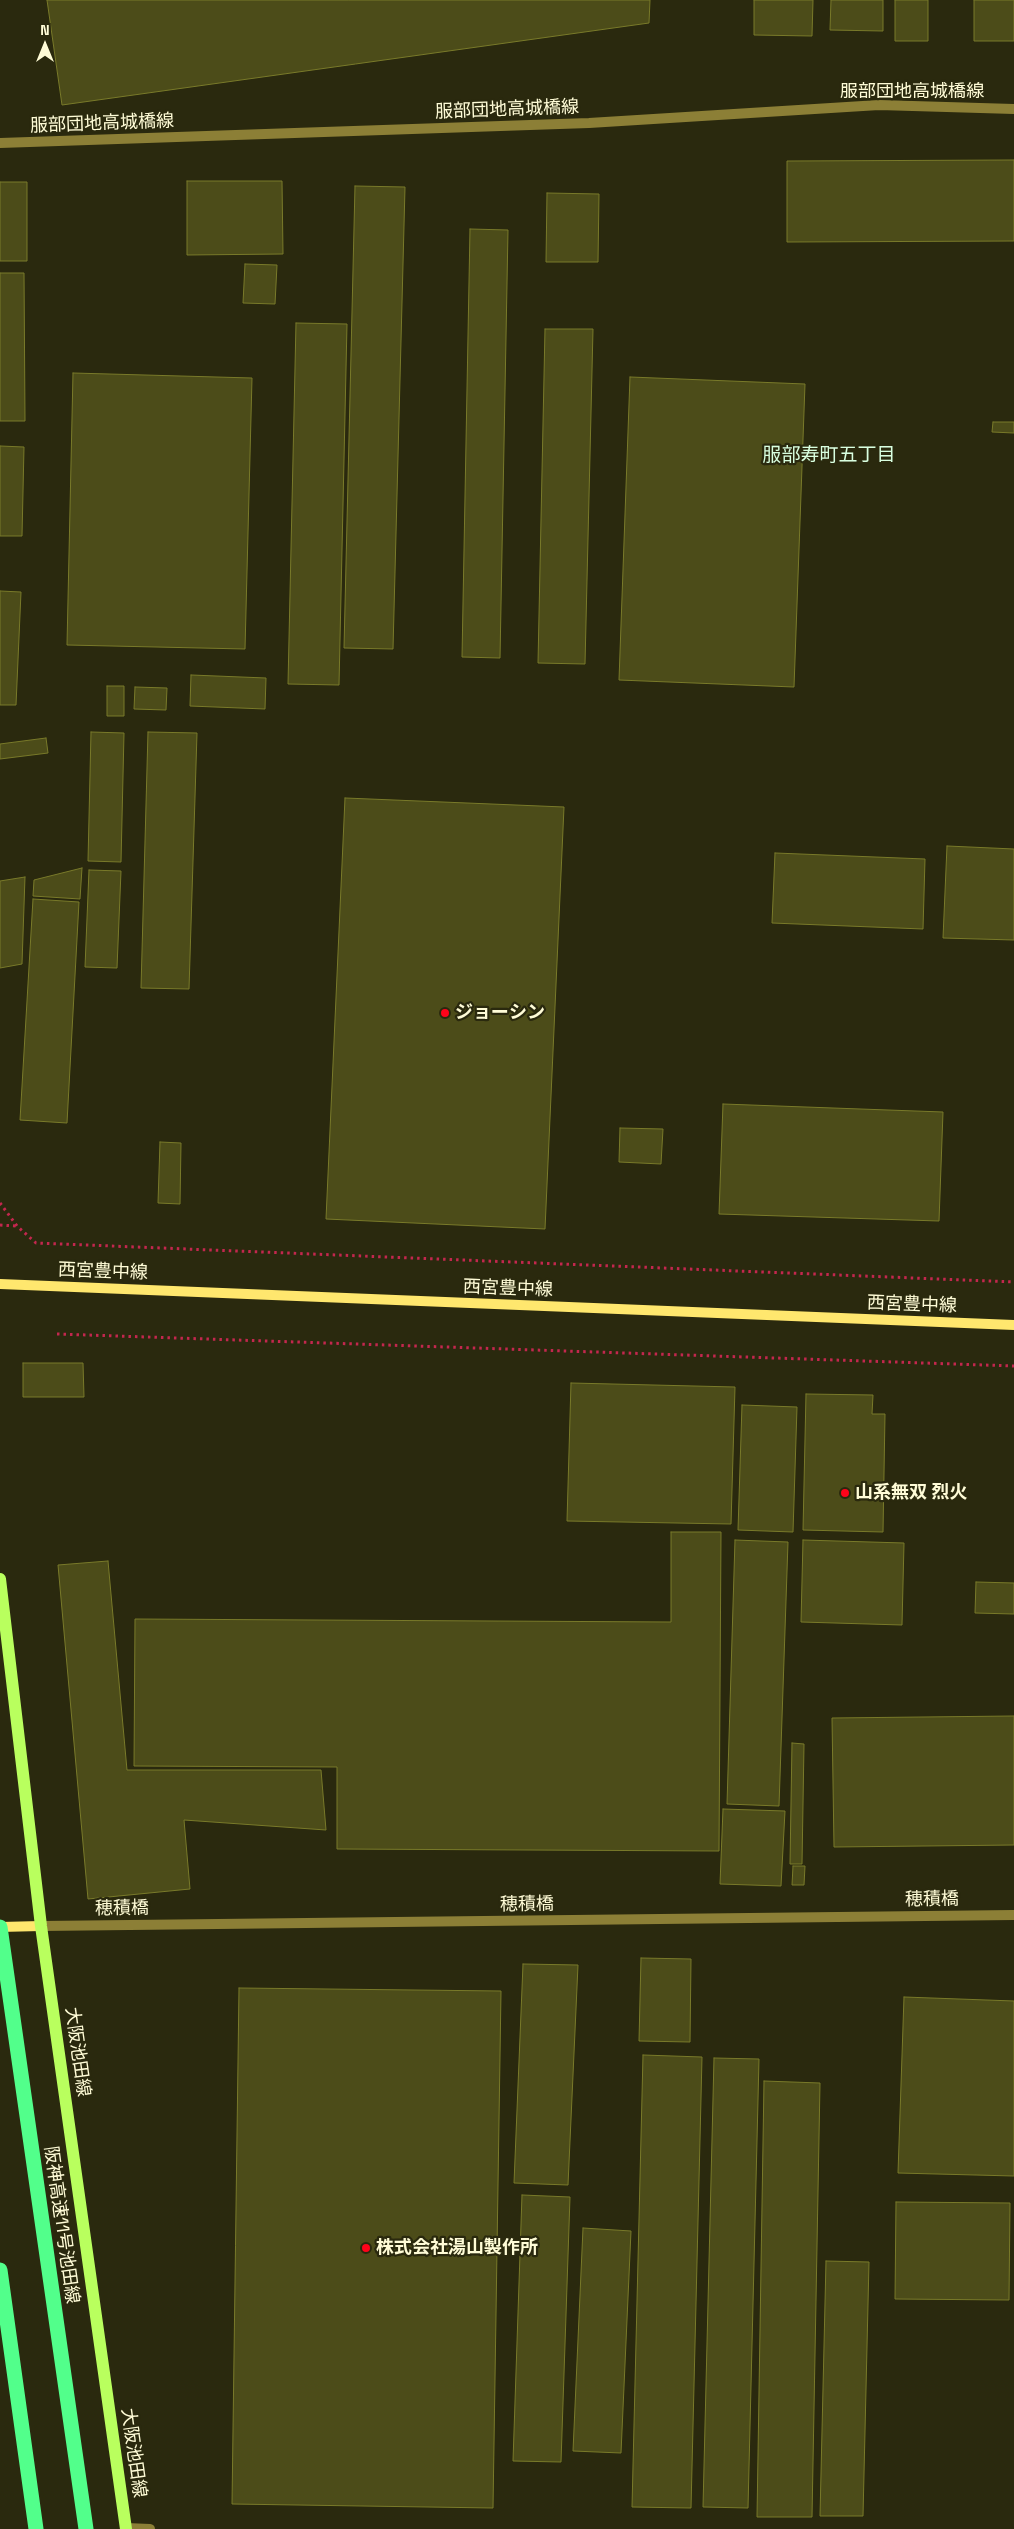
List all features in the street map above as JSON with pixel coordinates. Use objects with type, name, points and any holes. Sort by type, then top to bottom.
[{"type":"highway","name":"阪神高速11号池田線","points":[[0,1927],[86,2529]]},
{"type":"highway","points":[[0,2270],[36,2529]]},
{"type":"main road","name":"西宮豊中線","points":[[0,1284],[1014,1325]]},
{"type":"main road","name":"大阪池田線","points":[[0,1579],[41,1926],[126,2528]]},
{"type":"main road","points":[[0,1927],[41,1926]]},
{"type":"street","name":"服部団地高城橋線","points":[[0,143],[588,123],[879,106],[1014,109]]},
{"type":"street","name":"穂積橋","points":[[41,1926],[1014,1915]]},
{"type":"street","points":[[126,2528],[150,2529]]},
{"type":"path","points":[[0,1203],[17,1226],[36,1243],[1014,1282]]},
{"type":"path","points":[[0,1225],[17,1226]]},
{"type":"path","points":[[57,1334],[1014,1366]]},
{"type":"building","points":[[47,0],[650,0],[649,23],[62,105]]},
{"type":"building","points":[[754,0],[813,0],[812,36],[754,35]]},
{"type":"building","points":[[831,0],[883,0],[883,31],[830,30]]},
{"type":"building","points":[[895,0],[928,0],[928,41],[895,41]]},
{"type":"building","points":[[974,0],[1014,0],[1014,41],[974,41]]},
{"type":"building","points":[[1014,160],[1014,241],[787,242],[787,161]]},
{"type":"building","points":[[187,181],[282,181],[283,254],[187,255]]},
{"type":"building","points":[[0,182],[27,182],[27,261],[0,261]]},
{"type":"building","points":[[355,186],[405,187],[393,649],[344,648]]},
{"type":"building","points":[[547,193],[599,194],[598,262],[546,262]]},
{"type":"building","points":[[470,229],[508,230],[500,658],[462,657]]},
{"type":"building","points":[[245,264],[277,265],[275,304],[243,303]]},
{"type":"building","points":[[0,273],[24,273],[25,421],[0,421]]},
{"type":"building","points":[[296,323],[347,324],[339,685],[288,684]]},
{"type":"building","points":[[545,329],[593,329],[585,664],[538,663]]},
{"type":"building","points":[[73,373],[252,378],[245,649],[67,645]]},
{"type":"building","points":[[630,377],[805,384],[794,687],[619,680]]},
{"type":"building","points":[[993,422],[1014,422],[1014,433],[992,432]]},
{"type":"building","points":[[0,446],[24,447],[22,536],[0,536]]},
{"type":"building","points":[[0,591],[21,592],[16,705],[0,705]]},
{"type":"building","points":[[191,675],[266,678],[265,709],[190,706]]},
{"type":"building","points":[[107,686],[124,686],[124,716],[107,716]]},
{"type":"building","points":[[135,687],[167,688],[166,710],[134,709]]},
{"type":"building","points":[[91,732],[124,733],[121,862],[88,861]]},
{"type":"building","points":[[148,732],[197,733],[189,989],[141,988]]},
{"type":"building","points":[[46,738],[48,753],[0,759],[0,744]]},
{"type":"building","name":"ジョーシン","points":[[345,798],[564,807],[545,1229],[326,1219]]},
{"type":"building","points":[[947,846],[1014,849],[1014,940],[943,938]]},
{"type":"building","points":[[775,853],[925,859],[923,929],[772,923]]},
{"type":"building","points":[[82,868],[80,899],[33,896],[34,880]]},
{"type":"building","points":[[89,870],[121,871],[117,968],[85,967]]},
{"type":"building","points":[[25,877],[22,964],[0,968],[0,881]]},
{"type":"building","points":[[33,899],[79,902],[67,1123],[20,1120]]},
{"type":"building","points":[[723,1104],[943,1112],[939,1221],[719,1214]]},
{"type":"building","points":[[620,1128],[663,1129],[661,1164],[619,1162]]},
{"type":"building","points":[[160,1142],[181,1143],[180,1204],[158,1203]]},
{"type":"building","points":[[23,1363],[83,1363],[84,1397],[23,1397]]},
{"type":"building","points":[[571,1383],[735,1387],[731,1524],[567,1521]]},
{"type":"building","points":[[806,1394],[873,1395],[872,1414],[885,1414],[883,1532],[803,1530]]},
{"type":"building","points":[[742,1405],[797,1407],[793,1532],[738,1530]]},
{"type":"building","points":[[671,1532],[721,1532],[719,1851],[337,1849],[337,1767],[134,1766],[135,1619],[671,1622]]},
{"type":"building","points":[[735,1540],[788,1542],[779,1806],[727,1804]]},
{"type":"building","points":[[803,1540],[904,1543],[902,1625],[801,1622]]},
{"type":"building","points":[[108,1561],[127,1770],[321,1770],[326,1830],[184,1820],[190,1889],[88,1899],[58,1565]]},
{"type":"building","points":[[976,1582],[1014,1583],[1014,1614],[975,1613]]},
{"type":"building","points":[[1014,1716],[1014,1845],[834,1847],[832,1718]]},
{"type":"building","points":[[792,1743],[804,1744],[802,1864],[790,1864]]},
{"type":"building","points":[[723,1809],[785,1811],[781,1886],[720,1884]]},
{"type":"building","points":[[793,1866],[805,1866],[804,1885],[792,1885]]},
{"type":"building","points":[[641,1958],[691,1959],[690,2042],[639,2041]]},
{"type":"building","points":[[523,1964],[578,1965],[568,2185],[514,2183]]},
{"type":"building","name":"株式会社湯山製作所","points":[[239,1988],[501,1991],[493,2508],[232,2504]]},
{"type":"building","points":[[904,1997],[1014,2001],[1014,2176],[898,2173]]},
{"type":"building","points":[[643,2055],[702,2057],[691,2508],[632,2507]]},
{"type":"building","points":[[714,2058],[759,2059],[748,2508],[703,2507]]},
{"type":"building","points":[[764,2081],[820,2083],[812,2517],[757,2517]]},
{"type":"building","points":[[522,2195],[570,2197],[561,2462],[513,2461]]},
{"type":"building","points":[[896,2202],[1010,2203],[1009,2300],[895,2299]]},
{"type":"building","points":[[583,2228],[631,2231],[621,2453],[573,2451]]},
{"type":"building","points":[[826,2261],[869,2262],[863,2516],[820,2516]]},
{"type":"place","name":"ジョーシン","points":[[445,1013]]},
{"type":"place","name":"山系無双 烈火","points":[[845,1493]]},
{"type":"place","name":"株式会社湯山製作所","points":[[366,2248]]},
{"type":"district","name":"服部寿町五丁目","points":[[829,456]]}]
